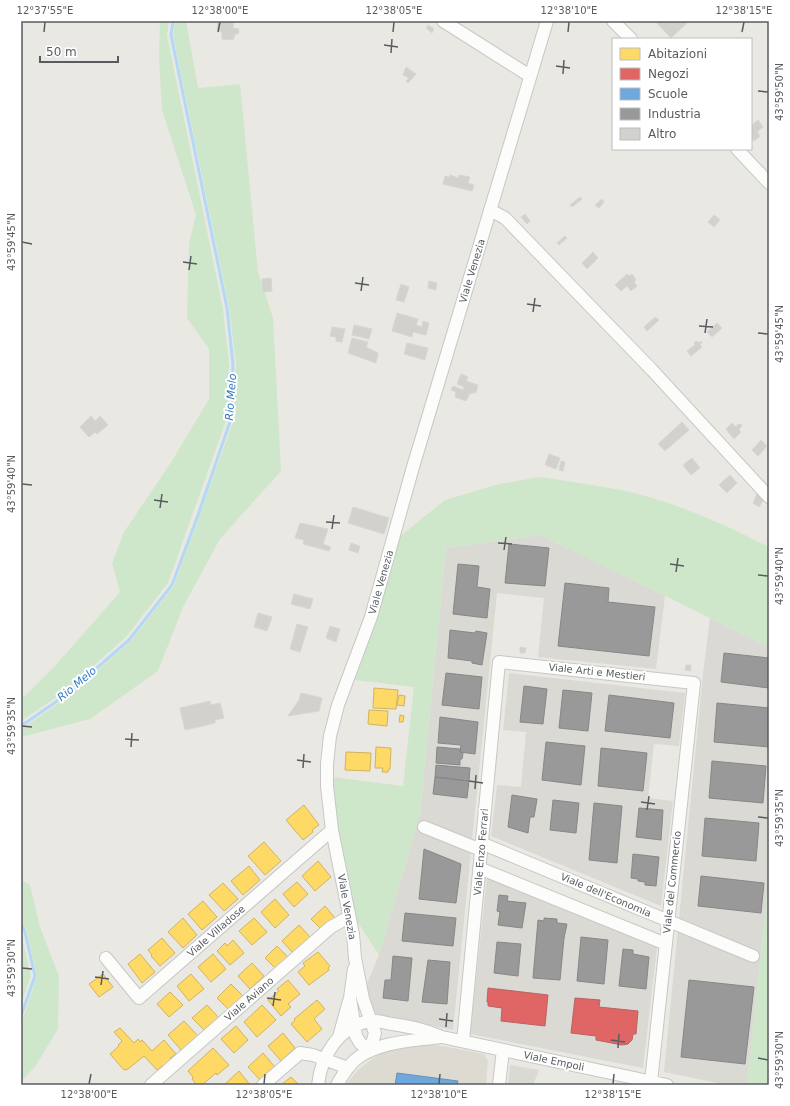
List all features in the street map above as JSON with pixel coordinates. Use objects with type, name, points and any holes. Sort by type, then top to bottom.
[{"type":"street","points":[[443,21],[530,76]]},
{"type":"street","name":"Viale Venezia","points":[[350,998],[356,1036],[370,1051],[375,1034],[363,999],[355,958],[353,934],[332,830],[326,786],[330,736],[338,705],[371,616],[413,466],[547,21]]},
{"type":"street","points":[[613,21],[630,38]]},
{"type":"street","points":[[738,150],[769,183]]},
{"type":"street","points":[[490,210],[505,218],[652,370],[769,497]]},
{"type":"street","name":"Viale Arti e Mestieri","points":[[499,662],[694,683]]},
{"type":"street","name":"Viale Enzo Ferrari","points":[[463,1041],[499,662]]},
{"type":"street","name":"Viale del Commercio","points":[[651,1082],[694,683]]},
{"type":"street","name":"Viale dell'Economia","points":[[424,827],[481,847],[753,956]]},
{"type":"street","name":"Viale Villadose","points":[[106,958],[139,998],[332,830]]},
{"type":"street","points":[[479,868],[666,944]]},
{"type":"street","name":"Viale Aviano","points":[[150,1085],[331,927],[349,917]]},
{"type":"street","name":"Viale Venezia","points":[[339,1037],[350,998],[355,958]]},
{"type":"street","name":"Viale Venezia","points":[[318,1085],[324,1059],[331,1046],[339,1037],[355,1026],[371,1021]]},
{"type":"street","name":"Viale Empoli","points":[[371,1021],[424,1029],[442,1037],[667,1085]]},
{"type":"street","name":"Viale Empoli","points":[[370,1051],[401,1041],[442,1037]]},
{"type":"street","points":[[499,1085],[503,1050]]},
{"type":"street","points":[[337,1085],[356,1059],[370,1051]]},
{"type":"street","points":[[263,1085],[300,1053],[314,1055],[348,1068]]},
{"type":"shaded area","points":[[541,535],[665,596],[656,669],[538,657],[544,598],[497,593],[453,1030],[378,1015],[370,1007],[366,986],[379,955],[420,814],[446,548]]},
{"type":"shaded area","points":[[710,618],[769,647],[769,879],[747,1085],[727,1085],[664,1072],[703,674]]},
{"type":"shaded area","points":[[509,673],[685,693],[679,746],[654,744],[648,798],[673,801],[661,906],[491,836],[497,785],[521,787],[526,732],[503,730]]},
{"type":"shaded area","points":[[487,877],[657,947],[643,1068],[470,1034]]},
{"type":"shaded area","points":[[421,1044],[442,1046],[484,1054],[488,1061],[486,1085],[346,1085],[357,1071],[383,1052]]},
{"type":"shaded area","points":[[510,1065],[539,1070],[533,1085],[508,1085]]},
{"type":"green space","points":[[160,21],[169,21],[167,35],[223,309],[229,364],[227,418],[168,583],[126,637],[64,692],[21,721],[21,697],[25,696],[55,666],[120,592],[112,563],[124,532],[170,464],[209,399],[209,349],[187,318],[189,243],[196,215],[162,110],[159,59]]},
{"type":"green space","points":[[175,21],[186,21],[198,88],[240,84],[258,272],[273,318],[281,471],[220,539],[183,607],[158,671],[90,719],[21,737],[21,729],[68,697],[131,641],[174,586],[234,419],[236,364],[229,307],[173,35]]},
{"type":"green space","points":[[540,477],[621,490],[659,500],[715,521],[769,547],[769,647],[541,535],[446,548],[420,814],[379,955],[357,921],[339,845],[332,777],[403,786],[414,687],[355,680],[372,632],[398,538],[445,500],[499,484]]},
{"type":"green space","points":[[769,879],[769,1085],[747,1085]]},
{"type":"green space","points":[[21,880],[30,885],[40,927],[59,976],[58,1029],[35,1067],[21,1081],[21,1024],[37,976],[27,932],[21,920]]},
{"type":"green space","points":[[21,933],[31,976],[21,1005]]},
{"type":"building: Abitazioni","points":[[374,688],[398,690],[396,709],[373,708]]},
{"type":"building: Abitazioni","points":[[399,695],[405,696],[404,706],[397,705]]},
{"type":"building: Abitazioni","points":[[369,710],[388,711],[387,726],[368,724]]},
{"type":"building: Abitazioni","points":[[400,715],[404,716],[403,722],[399,722]]},
{"type":"building: Abitazioni","points":[[376,747],[391,748],[390,769],[388,772],[382,772],[383,768],[375,768]]},
{"type":"building: Abitazioni","points":[[346,752],[371,753],[370,771],[345,770]]},
{"type":"building: Abitazioni","points":[[304,805],[319,825],[303,840],[286,820]]},
{"type":"building: Abitazioni","points":[[264,842],[281,861],[265,875],[248,856]]},
{"type":"building: Abitazioni","points":[[318,861],[331,877],[315,891],[302,876]]},
{"type":"building: Abitazioni","points":[[249,866],[260,880],[243,895],[231,881]]},
{"type":"building: Abitazioni","points":[[297,882],[308,894],[294,907],[283,894]]},
{"type":"building: Abitazioni","points":[[223,883],[238,899],[224,911],[209,895]]},
{"type":"building: Abitazioni","points":[[275,899],[289,915],[275,928],[261,912]]},
{"type":"building: Abitazioni","points":[[203,901],[217,917],[202,930],[188,914]]},
{"type":"building: Abitazioni","points":[[325,906],[335,918],[321,929],[311,919]]},
{"type":"building: Abitazioni","points":[[183,918],[197,935],[183,948],[168,932]]},
{"type":"building: Abitazioni","points":[[254,918],[267,932],[252,945],[239,931]]},
{"type":"building: Abitazioni","points":[[299,925],[310,937],[293,953],[282,941]]},
{"type":"building: Abitazioni","points":[[162,938],[175,953],[160,966],[148,950]]},
{"type":"building: Abitazioni","points":[[233,940],[244,953],[230,965],[217,951],[225,943],[227,946]]},
{"type":"building: Abitazioni","points":[[277,946],[288,957],[276,969],[265,958]]},
{"type":"building: Abitazioni","points":[[318,952],[330,966],[328,968],[329,970],[309,985],[298,972],[305,966],[303,963]]},
{"type":"building: Abitazioni","points":[[140,954],[155,972],[142,983],[128,964]]},
{"type":"building: Abitazioni","points":[[213,954],[226,969],[211,982],[198,967]]},
{"type":"building: Abitazioni","points":[[252,963],[264,976],[250,989],[238,976]]},
{"type":"building: Abitazioni","points":[[103,974],[113,987],[99,997],[89,984]]},
{"type":"building: Abitazioni","points":[[191,974],[204,989],[189,1001],[177,986]]},
{"type":"building: Abitazioni","points":[[288,980],[300,994],[288,1004],[291,1007],[281,1016],[268,1000],[279,991],[277,989]]},
{"type":"building: Abitazioni","points":[[231,984],[244,997],[230,1011],[217,998]]},
{"type":"building: Abitazioni","points":[[170,992],[183,1005],[169,1017],[157,1004]]},
{"type":"building: Abitazioni","points":[[317,1000],[325,1009],[314,1019],[322,1029],[307,1042],[291,1024],[295,1020],[294,1019]]},
{"type":"building: Abitazioni","points":[[207,1005],[220,1019],[212,1026],[210,1024],[204,1030],[192,1018]]},
{"type":"building: Abitazioni","points":[[262,1005],[276,1020],[257,1037],[244,1022]]},
{"type":"building: Abitazioni","points":[[184,1021],[198,1036],[182,1051],[168,1035]]},
{"type":"building: Abitazioni","points":[[236,1026],[248,1040],[234,1053],[221,1039]]},
{"type":"building: Abitazioni","points":[[120,1028],[134,1043],[138,1039],[140,1042],[142,1040],[152,1051],[164,1040],[176,1054],[170,1058],[172,1060],[163,1068],[162,1066],[157,1070],[144,1056],[128,1069],[124,1070],[110,1054],[122,1041],[114,1032]]},
{"type":"building: Abitazioni","points":[[283,1033],[295,1048],[281,1061],[268,1046]]},
{"type":"building: Abitazioni","points":[[213,1048],[229,1065],[217,1075],[216,1073],[202,1085],[197,1085],[188,1071]]},
{"type":"building: Abitazioni","points":[[263,1053],[275,1067],[260,1080],[248,1067]]},
{"type":"building: Abitazioni","points":[[239,1071],[250,1085],[224,1085]]},
{"type":"building: Abitazioni","points":[[291,1077],[299,1085],[281,1085]]},
{"type":"building: Negozi","points":[[488,988],[548,995],[545,1026],[501,1021],[502,1008],[488,1006]]},
{"type":"building: Negozi","points":[[575,998],[600,1000],[599,1007],[638,1011],[636,1034],[633,1034],[632,1040],[628,1044],[622,1045],[596,1040],[596,1036],[571,1033]]},
{"type":"building: Scuole","points":[[397,1073],[458,1081],[457,1085],[395,1085]]},
{"type":"building: Industria","points":[[509,544],[549,548],[545,586],[505,583]]},
{"type":"building: Industria","points":[[458,564],[479,566],[477,587],[490,589],[487,618],[453,614]]},
{"type":"building: Industria","points":[[565,583],[609,588],[608,602],[655,607],[649,656],[558,646]]},
{"type":"building: Industria","points":[[450,630],[487,633],[482,665],[472,663],[472,661],[448,658]]},
{"type":"building: Industria","points":[[724,653],[769,658],[769,688],[721,682]]},
{"type":"building: Industria","points":[[446,673],[482,677],[479,709],[442,705]]},
{"type":"building: Industria","points":[[524,686],[547,689],[543,724],[520,722]]},
{"type":"building: Industria","points":[[563,690],[592,693],[588,731],[559,728]]},
{"type":"building: Industria","points":[[609,695],[674,703],[670,738],[605,731]]},
{"type":"building: Industria","points":[[717,703],[769,708],[769,747],[714,742]]},
{"type":"building: Industria","points":[[440,717],[478,722],[475,754],[460,752],[461,745],[438,743]]},
{"type":"building: Industria","points":[[546,742],[585,746],[581,785],[542,780]]},
{"type":"building: Industria","points":[[437,747],[460,749],[460,752],[463,753],[462,759],[460,759],[460,765],[436,763]]},
{"type":"building: Industria","points":[[601,748],[647,753],[643,791],[598,786]]},
{"type":"building: Industria","points":[[712,761],[766,766],[763,803],[709,798]]},
{"type":"building: Industria","points":[[436,765],[470,768],[469,781],[435,777]]},
{"type":"building: Industria","points":[[435,777],[469,781],[467,798],[433,794]]},
{"type":"building: Industria","points":[[512,795],[537,799],[534,817],[530,817],[528,833],[508,827]]},
{"type":"building: Industria","points":[[553,800],[579,803],[576,833],[550,830]]},
{"type":"building: Industria","points":[[594,803],[622,806],[617,863],[589,860]]},
{"type":"building: Industria","points":[[639,808],[663,810],[661,840],[636,837]]},
{"type":"building: Industria","points":[[705,818],[759,823],[756,861],[702,856]]},
{"type":"building: Industria","points":[[424,849],[461,864],[456,903],[419,899]]},
{"type":"building: Industria","points":[[633,854],[659,857],[656,886],[645,885],[645,882],[631,878]]},
{"type":"building: Industria","points":[[701,876],[764,883],[761,913],[698,906]]},
{"type":"building: Industria","points":[[499,895],[508,896],[507,901],[526,903],[522,928],[498,925],[500,912],[497,911]]},
{"type":"building: Industria","points":[[405,913],[456,918],[453,946],[402,941]]},
{"type":"building: Industria","points":[[544,918],[557,919],[557,923],[567,924],[564,938],[560,980],[533,978],[538,920],[544,921]]},
{"type":"building: Industria","points":[[581,937],[608,940],[604,984],[577,981]]},
{"type":"building: Industria","points":[[497,942],[521,944],[518,976],[494,973]]},
{"type":"building: Industria","points":[[623,949],[633,950],[633,954],[649,957],[646,989],[619,986]]},
{"type":"building: Industria","points":[[393,956],[412,958],[408,1001],[383,998],[385,980],[391,980]]},
{"type":"building: Industria","points":[[428,960],[450,962],[447,1004],[422,1002]]},
{"type":"building: Industria","points":[[689,980],[754,987],[745,1064],[681,1057]]},
{"type":"building: Altro","points":[[218,21],[234,21],[233,28],[239,29],[238,34],[235,34],[233,40],[222,39],[222,32],[217,30]]},
{"type":"building: Altro","points":[[655,21],[687,21],[688,22],[671,38]]},
{"type":"building: Altro","points":[[428,25],[434,29],[432,33],[426,28]]},
{"type":"building: Altro","points":[[406,67],[416,74],[408,83],[406,81],[409,78],[403,75]]},
{"type":"building: Altro","points":[[758,120],[763,127],[757,132],[760,136],[754,141],[752,138],[752,125]]},
{"type":"building: Altro","points":[[450,175],[458,178],[459,175],[470,177],[468,183],[474,185],[472,191],[443,184],[445,176],[449,177]]},
{"type":"building: Altro","points":[[580,197],[582,199],[572,207],[570,205]]},
{"type":"building: Altro","points":[[602,199],[604,202],[599,208],[595,205]]},
{"type":"building: Altro","points":[[525,214],[530,221],[527,224],[521,217]]},
{"type":"building: Altro","points":[[714,215],[720,220],[714,227],[708,222]]},
{"type":"building: Altro","points":[[565,236],[567,238],[559,245],[557,243]]},
{"type":"building: Altro","points":[[593,252],[598,258],[587,269],[582,263]]},
{"type":"building: Altro","points":[[627,274],[630,276],[632,274],[636,280],[634,282],[637,286],[631,291],[627,286],[621,291],[615,285]]},
{"type":"building: Altro","points":[[271,278],[272,291],[263,292],[262,279]]},
{"type":"building: Altro","points":[[429,281],[437,283],[436,290],[428,288]]},
{"type":"building: Altro","points":[[401,284],[409,287],[404,302],[396,300]]},
{"type":"building: Altro","points":[[397,313],[418,319],[416,325],[422,327],[423,321],[429,323],[426,335],[413,332],[412,337],[392,331]]},
{"type":"building: Altro","points":[[655,317],[659,320],[647,331],[644,327]]},
{"type":"building: Altro","points":[[717,323],[722,328],[712,337],[707,332]]},
{"type":"building: Altro","points":[[354,325],[372,329],[369,339],[352,335]]},
{"type":"building: Altro","points":[[332,327],[345,329],[342,342],[336,341],[336,337],[330,336]]},
{"type":"building: Altro","points":[[352,338],[368,342],[366,347],[378,353],[376,363],[348,353]]},
{"type":"building: Altro","points":[[697,341],[699,343],[701,341],[702,342],[700,345],[702,347],[691,356],[687,351],[695,345],[694,343]]},
{"type":"building: Altro","points":[[407,343],[428,348],[425,360],[404,354]]},
{"type":"building: Altro","points":[[461,374],[468,377],[466,381],[478,385],[476,393],[473,392],[472,394],[463,390],[464,387],[457,384]]},
{"type":"building: Altro","points":[[453,386],[470,393],[466,401],[455,397],[456,392],[451,390]]},
{"type":"building: Altro","points":[[91,416],[95,421],[100,416],[108,425],[97,434],[95,432],[89,437],[80,427]]},
{"type":"building: Altro","points":[[682,422],[689,430],[665,451],[658,444]]},
{"type":"building: Altro","points":[[732,423],[736,427],[738,424],[742,425],[739,430],[741,432],[734,439],[726,429]]},
{"type":"building: Altro","points":[[761,440],[767,446],[758,456],[752,450]]},
{"type":"building: Altro","points":[[549,454],[560,458],[556,469],[545,465]]},
{"type":"building: Altro","points":[[692,458],[700,468],[691,475],[683,465]]},
{"type":"building: Altro","points":[[561,461],[565,462],[563,471],[559,470]]},
{"type":"building: Altro","points":[[730,475],[737,483],[727,493],[719,485]]},
{"type":"building: Altro","points":[[757,494],[764,499],[759,507],[753,503]]},
{"type":"building: Altro","points":[[353,507],[389,518],[384,534],[348,523]]},
{"type":"building: Altro","points":[[300,523],[328,529],[323,544],[331,547],[329,551],[303,544],[304,540],[295,538]]},
{"type":"building: Altro","points":[[351,543],[360,546],[358,553],[349,550]]},
{"type":"building: Altro","points":[[294,594],[313,599],[310,609],[291,604]]},
{"type":"building: Altro","points":[[258,613],[272,617],[267,631],[254,627]]},
{"type":"building: Altro","points":[[297,624],[308,627],[300,652],[290,649]]},
{"type":"building: Altro","points":[[330,626],[340,629],[336,642],[326,638]]},
{"type":"building: Altro","points":[[520,647],[526,648],[525,653],[520,653]]},
{"type":"building: Altro","points":[[686,665],[691,665],[691,671],[685,670]]},
{"type":"building: Altro","points":[[301,693],[322,698],[319,711],[288,716],[299,700]]},
{"type":"building: Altro","points":[[210,701],[211,705],[220,703],[224,718],[215,720],[215,723],[185,730],[180,708]]},
{"type":"waterway","name":"Rio Melo","points":[[21,726],[66,695],[129,640],[172,585],[231,419],[233,364],[227,308],[171,35],[173,21]]},
{"type":"waterway","name":"Rio Melo","points":[[21,924],[25,932],[35,976],[21,1016]]}]
